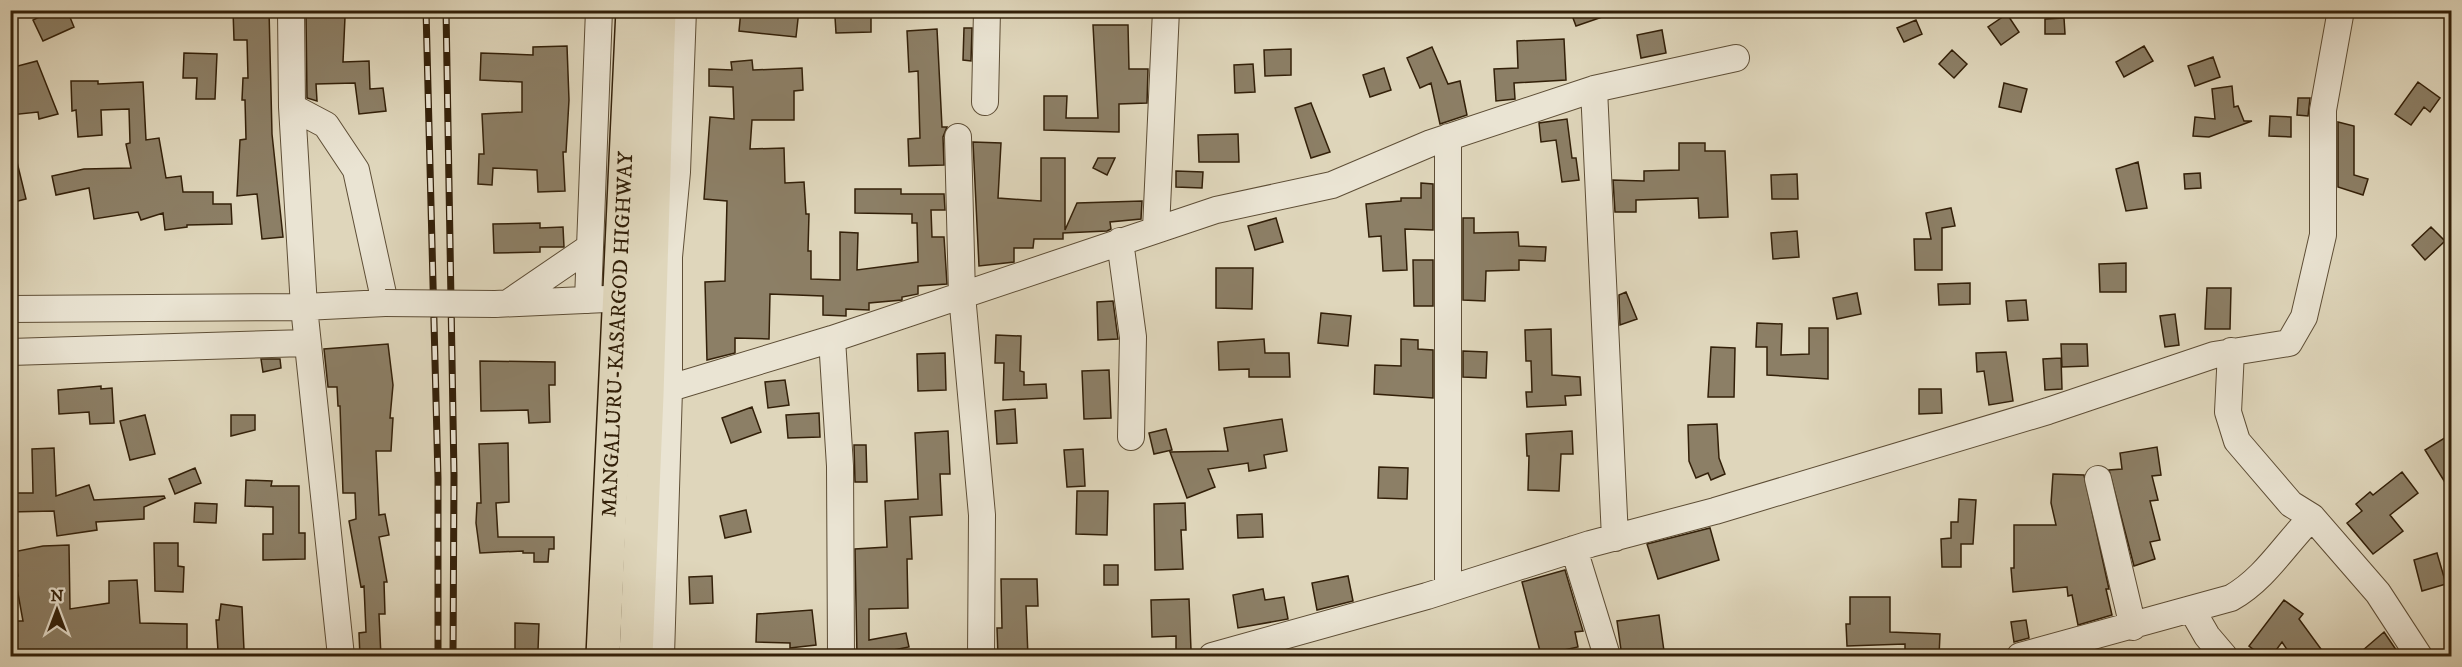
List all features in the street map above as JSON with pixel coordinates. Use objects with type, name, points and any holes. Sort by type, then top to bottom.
[{"type":"highway","name":"MANGALURU-KASARGOD HIGHWAY","points":[[633,10],[643,79]]},
{"type":"highway","name":"MANGALURU-KASARGOD HIGHWAY","points":[[603,657],[619,297],[643,79],[658,10]]},
{"type":"highway","name":"MANGALURU-KASARGOD HIGHWAY","points":[[619,297],[658,392],[636,657]]},
{"type":"street","points":[[291,10],[292,107],[304,307],[341,657]]},
{"type":"street","points":[[599,10],[590,247],[619,297]]},
{"type":"street","points":[[661,657],[658,392],[677,172],[683,10]]},
{"type":"street","points":[[985,102],[987,10]]},
{"type":"street","points":[[1156,230],[1166,10]]},
{"type":"street","points":[[1212,657],[1448,589],[1574,549],[1715,511],[2048,411],[2231,351],[2289,343],[2304,317],[2323,235],[2323,110],[2341,10]]},
{"type":"street","points":[[658,392],[832,339],[1216,210],[1332,185],[1448,137],[1594,89],[1672,70],[1736,58]]},
{"type":"street","points":[[1594,89],[1615,538]]},
{"type":"street","points":[[292,107],[326,125],[356,170],[385,303]]},
{"type":"street","points":[[958,136],[962,295],[982,515],[981,657]]},
{"type":"street","points":[[1448,137],[1448,589]]},
{"type":"street","points":[[1120,241],[1133,337],[1131,437]]},
{"type":"street","points":[[501,303],[590,247]]},
{"type":"street","points":[[10,309],[304,307],[385,303],[501,303],[619,297],[669,257]]},
{"type":"street","points":[[832,339],[840,466],[841,657]]},
{"type":"street","points":[[10,352],[307,343]]},
{"type":"street","points":[[2231,351],[2228,412],[2237,441],[2291,504],[2312,517],[2378,593],[2419,657]]},
{"type":"street","points":[[2098,479],[2133,627]]},
{"type":"street","points":[[2020,657],[2231,598],[2260,577],[2289,540],[2312,517]]},
{"type":"street","points":[[1574,549],[1607,657]]},
{"type":"street","points":[[2192,610],[2207,636],[2224,657]]},
{"type":"building","points":[[53,10],[67,10],[74,27],[43,41],[33,20]]},
{"type":"building","points":[[233,10],[269,10],[272,134],[283,237],[262,239],[257,194],[237,196],[240,140],[246,139],[245,100],[242,100],[243,78],[248,78],[247,40],[234,40]]},
{"type":"building","points":[[313,10],[333,10],[333,16],[345,17],[343,62],[369,61],[370,89],[383,88],[386,111],[359,114],[355,83],[316,84],[317,101],[307,98],[306,15],[313,16]]},
{"type":"building","points":[[741,10],[799,10],[796,37],[739,31]]},
{"type":"building","points":[[1570,10],[1614,10],[1614,13],[1576,26]]},
{"type":"building","points":[[2007,14],[2019,32],[2001,45],[1988,27]]},
{"type":"building","points":[[835,17],[871,17],[871,32],[836,33]]},
{"type":"building","points":[[2064,18],[2065,34],[2045,34],[2045,19]]},
{"type":"building","points":[[1916,20],[1922,34],[1904,42],[1897,28]]},
{"type":"building","points":[[1093,25],[1128,25],[1129,69],[1148,69],[1147,103],[1119,104],[1119,132],[1044,130],[1044,96],[1067,96],[1066,118],[1098,118]]},
{"type":"building","points":[[964,28],[972,28],[971,61],[963,60]]},
{"type":"building","points":[[937,29],[942,127],[947,127],[943,137],[944,165],[909,166],[908,139],[920,138],[918,71],[909,72],[907,31]]},
{"type":"building","points":[[1662,30],[1666,53],[1641,58],[1637,35]]},
{"type":"building","points":[[1564,39],[1566,80],[1514,83],[1515,99],[1496,101],[1494,69],[1518,68],[1517,41]]},
{"type":"building","points":[[567,46],[569,100],[566,152],[563,152],[565,191],[538,192],[537,170],[493,168],[492,185],[478,184],[479,154],[484,154],[482,114],[522,112],[522,82],[480,80],[481,53],[533,55],[533,47]]},
{"type":"building","points":[[2144,46],[2153,61],[2124,77],[2116,62]]},
{"type":"building","points":[[1432,47],[1448,84],[1460,81],[1467,115],[1440,124],[1431,83],[1420,88],[1407,58]]},
{"type":"building","points":[[1291,49],[1291,75],[1265,76],[1264,50]]},
{"type":"building","points":[[1952,50],[1967,64],[1954,78],[1939,64]]},
{"type":"building","points":[[184,53],[217,54],[215,99],[196,99],[197,78],[183,78]]},
{"type":"building","points":[[2213,57],[2220,77],[2195,86],[2188,66]]},
{"type":"building","points":[[752,60],[753,70],[802,68],[803,90],[794,91],[794,120],[752,120],[750,149],[784,148],[785,183],[804,182],[806,214],[809,214],[808,251],[811,251],[811,279],[840,280],[840,232],[858,233],[857,270],[918,262],[917,223],[912,223],[912,214],[855,213],[855,189],[901,189],[901,194],[944,194],[945,210],[931,210],[932,237],[944,237],[947,284],[918,286],[918,294],[902,297],[902,300],[869,303],[869,310],[846,309],[846,316],[823,315],[823,296],[770,294],[769,339],[735,338],[735,353],[707,360],[705,282],[725,281],[727,201],[704,199],[710,117],[734,119],[733,87],[709,86],[709,69],[732,70],[731,62]]},
{"type":"building","points":[[37,61],[58,114],[39,119],[38,112],[10,115],[10,68]]},
{"type":"building","points":[[1253,64],[1255,92],[1235,93],[1234,65]]},
{"type":"building","points":[[1384,68],[1391,90],[1370,97],[1363,75]]},
{"type":"building","points":[[71,81],[98,81],[98,84],[143,82],[146,140],[159,138],[166,178],[181,176],[183,192],[213,192],[213,204],[231,204],[232,224],[187,225],[187,227],[165,230],[163,213],[141,220],[138,212],[94,219],[89,188],[56,195],[52,176],[84,169],[131,168],[126,144],[130,143],[129,109],[101,110],[102,135],[78,137],[76,110],[72,111]]},
{"type":"building","points":[[2418,82],[2440,98],[2430,112],[2424,107],[2411,125],[2395,114]]},
{"type":"building","points":[[2004,83],[2027,89],[2021,112],[1999,107]]},
{"type":"building","points":[[2232,86],[2234,107],[2238,106],[2244,121],[2252,121],[2209,137],[2193,136],[2195,117],[2215,119],[2212,89]]},
{"type":"building","points":[[2298,98],[2310,98],[2308,116],[2297,115]]},
{"type":"building","points":[[1311,103],[1330,152],[1311,158],[1295,108]]},
{"type":"building","points":[[2270,116],[2291,117],[2291,137],[2269,136]]},
{"type":"building","points":[[1567,119],[1572,158],[1576,158],[1579,180],[1562,182],[1556,140],[1541,142],[1539,123]]},
{"type":"building","points":[[2338,122],[2354,126],[2354,175],[2368,179],[2363,195],[2338,187]]},
{"type":"building","points":[[1238,134],[1239,162],[1199,162],[1198,135]]},
{"type":"building","points":[[973,142],[1001,143],[998,198],[1041,201],[1041,158],[1065,158],[1065,230],[1077,203],[1142,201],[1141,219],[1110,222],[1111,229],[1107,231],[1063,233],[1063,239],[1034,239],[1033,248],[1014,248],[1014,262],[979,266]]},
{"type":"building","points":[[1679,143],[1705,143],[1705,151],[1725,151],[1728,217],[1699,218],[1698,198],[1636,200],[1636,212],[1615,212],[1613,180],[1644,181],[1644,171],[1679,170]]},
{"type":"building","points":[[16,158],[26,199],[10,203],[10,159]]},
{"type":"building","points":[[1098,158],[1115,158],[1107,175],[1093,168]]},
{"type":"building","points":[[2138,162],[2147,208],[2126,211],[2116,169]]},
{"type":"building","points":[[1176,171],[1203,172],[1202,188],[1176,187]]},
{"type":"building","points":[[2200,173],[2201,188],[2185,189],[2184,174]]},
{"type":"building","points":[[1797,174],[1798,199],[1772,199],[1771,175]]},
{"type":"building","points":[[1421,183],[1433,184],[1433,230],[1405,229],[1407,270],[1383,271],[1381,236],[1369,237],[1366,204],[1401,201],[1401,198],[1421,198]]},
{"type":"building","points":[[1951,208],[1955,226],[1942,228],[1942,270],[1915,270],[1914,239],[1931,239],[1926,213]]},
{"type":"building","points":[[1276,218],[1283,242],[1255,250],[1248,226]]},
{"type":"building","points":[[1463,218],[1474,218],[1474,233],[1518,232],[1519,246],[1546,247],[1545,261],[1519,260],[1519,270],[1486,271],[1485,301],[1463,300]]},
{"type":"building","points":[[540,223],[540,228],[563,227],[564,247],[540,247],[540,252],[494,253],[493,224]]},
{"type":"building","points":[[2431,227],[2445,241],[2425,260],[2412,245]]},
{"type":"building","points":[[1797,231],[1799,257],[1773,259],[1771,233]]},
{"type":"building","points":[[1413,260],[1433,260],[1433,306],[1414,306]]},
{"type":"building","points":[[2126,263],[2126,292],[2100,292],[2099,264]]},
{"type":"building","points":[[1216,268],[1253,268],[1252,309],[1216,308]]},
{"type":"building","points":[[1970,283],[1970,304],[1939,305],[1938,284]]},
{"type":"building","points":[[2207,288],[2231,288],[2230,329],[2205,329]]},
{"type":"building","points":[[1626,292],[1637,319],[1620,325],[1619,295]]},
{"type":"building","points":[[1857,293],[1861,314],[1837,319],[1833,298]]},
{"type":"building","points":[[2026,300],[2028,320],[2008,321],[2006,301]]},
{"type":"building","points":[[1113,301],[1118,339],[1098,340],[1097,302]]},
{"type":"building","points":[[1321,313],[1351,316],[1348,346],[1318,343]]},
{"type":"building","points":[[2175,314],[2179,345],[2165,347],[2160,316]]},
{"type":"building","points":[[1757,323],[1782,324],[1781,355],[1809,354],[1809,328],[1828,328],[1828,379],[1767,375],[1767,347],[1756,347]]},
{"type":"building","points":[[1551,329],[1552,375],[1580,377],[1581,395],[1565,396],[1566,405],[1527,407],[1526,392],[1532,392],[1531,361],[1526,361],[1525,330]]},
{"type":"building","points":[[996,335],[1021,336],[1020,371],[1024,372],[1024,385],[1046,384],[1047,398],[1003,400],[1004,363],[995,363]]},
{"type":"building","points":[[1264,339],[1265,353],[1289,353],[1290,377],[1249,377],[1249,369],[1219,370],[1218,342]]},
{"type":"building","points":[[1401,339],[1418,340],[1418,349],[1433,350],[1433,398],[1374,394],[1375,365],[1401,366]]},
{"type":"building","points":[[388,344],[393,385],[390,418],[393,418],[391,451],[376,451],[379,515],[385,514],[389,535],[379,537],[387,582],[384,582],[385,614],[379,614],[381,657],[360,657],[359,633],[366,632],[364,586],[361,587],[349,521],[356,519],[355,493],[343,493],[340,406],[338,406],[337,387],[328,387],[324,349]]},
{"type":"building","points":[[2061,344],[2087,344],[2088,366],[2062,367]]},
{"type":"building","points":[[1711,347],[1735,348],[1734,397],[1708,397]]},
{"type":"building","points":[[1463,351],[1487,352],[1486,378],[1463,377]]},
{"type":"building","points":[[2006,352],[2013,401],[1989,405],[1984,371],[1977,372],[1976,353]]},
{"type":"building","points":[[945,353],[946,390],[918,391],[917,354]]},
{"type":"building","points":[[2061,358],[2062,389],[2045,390],[2043,359]]},
{"type":"building","points":[[261,359],[280,359],[281,368],[263,372]]},
{"type":"building","points":[[480,361],[555,362],[555,385],[549,385],[550,422],[529,423],[528,410],[481,411]]},
{"type":"building","points":[[1109,370],[1111,418],[1084,419],[1082,371]]},
{"type":"building","points":[[785,380],[789,405],[768,408],[765,382]]},
{"type":"building","points":[[101,386],[101,389],[112,388],[114,423],[90,424],[89,412],[59,414],[58,390]]},
{"type":"building","points":[[1919,389],[1941,389],[1942,413],[1919,414]]},
{"type":"building","points":[[752,407],[761,432],[731,443],[722,418]]},
{"type":"building","points":[[1015,409],[1017,443],[997,444],[995,411]]},
{"type":"building","points":[[819,413],[820,437],[788,438],[786,415]]},
{"type":"building","points":[[145,415],[155,454],[130,460],[120,421]]},
{"type":"building","points":[[231,415],[255,415],[255,430],[231,436]]},
{"type":"building","points":[[1282,419],[1287,451],[1264,455],[1266,468],[1249,471],[1248,463],[1208,469],[1215,487],[1187,498],[1170,452],[1228,451],[1224,428]]},
{"type":"building","points":[[1717,424],[1719,458],[1725,474],[1711,480],[1708,473],[1696,478],[1689,461],[1688,425]]},
{"type":"building","points":[[1166,429],[1172,450],[1154,454],[1149,433]]},
{"type":"building","points":[[948,431],[950,474],[940,474],[942,515],[910,517],[912,559],[907,559],[908,608],[869,609],[869,640],[906,633],[909,647],[857,657],[855,549],[887,547],[885,501],[918,499],[915,433]]},
{"type":"building","points":[[1572,431],[1573,454],[1561,454],[1559,491],[1528,490],[1529,456],[1527,456],[1526,434]]},
{"type":"building","points":[[2451,434],[2451,492],[2425,450]]},
{"type":"building","points":[[508,443],[509,502],[496,503],[498,537],[554,537],[554,549],[549,549],[548,562],[534,562],[534,553],[523,553],[523,551],[480,553],[476,523],[477,503],[481,503],[479,444]]},
{"type":"building","points":[[854,445],[866,445],[867,482],[855,482]]},
{"type":"building","points":[[2157,447],[2161,475],[2152,476],[2158,500],[2150,501],[2160,540],[2150,542],[2155,559],[2134,566],[2109,470],[2122,469],[2120,453]]},
{"type":"building","points":[[54,448],[56,496],[89,485],[94,500],[164,496],[165,498],[144,507],[144,519],[96,522],[97,530],[57,536],[54,511],[10,512],[10,493],[33,493],[32,449]]},
{"type":"building","points":[[1083,449],[1085,486],[1067,487],[1064,450]]},
{"type":"building","points":[[1379,467],[1408,468],[1407,499],[1378,498]]},
{"type":"building","points":[[195,468],[201,483],[175,494],[169,479]]},
{"type":"building","points":[[2402,472],[2418,493],[2390,515],[2403,531],[2373,554],[2347,523],[2362,511],[2356,504],[2370,492],[2373,495]]},
{"type":"building","points":[[2053,474],[2084,475],[2109,589],[2106,589],[2112,615],[2078,625],[2072,595],[2068,596],[2067,587],[2013,592],[2011,568],[2014,568],[2014,525],[2056,525],[2051,503]]},
{"type":"building","points":[[246,480],[272,481],[271,486],[299,486],[299,533],[305,533],[305,559],[263,560],[263,534],[273,534],[273,507],[245,506]]},
{"type":"building","points":[[1077,491],[1108,491],[1107,535],[1076,534]]},
{"type":"building","points":[[1959,499],[1976,500],[1973,544],[1961,544],[1961,567],[1942,567],[1941,539],[1951,538],[1951,522],[1958,522]]},
{"type":"building","points":[[195,503],[217,504],[216,523],[194,522]]},
{"type":"building","points":[[1185,503],[1186,530],[1181,530],[1183,569],[1155,570],[1154,504]]},
{"type":"building","points":[[746,510],[751,532],[725,538],[720,516]]},
{"type":"building","points":[[1262,514],[1263,537],[1238,538],[1237,515]]},
{"type":"building","points":[[1710,528],[1719,560],[1658,579],[1647,544]]},
{"type":"building","points":[[154,543],[178,543],[178,566],[184,567],[183,592],[155,591]]},
{"type":"building","points":[[69,545],[70,609],[109,603],[109,581],[137,580],[140,623],[187,624],[187,657],[163,657],[163,652],[126,654],[126,656],[67,657],[67,653],[13,657],[12,621],[23,621],[13,552],[43,546]]},
{"type":"building","points":[[2437,553],[2446,584],[2422,591],[2414,560]]},
{"type":"building","points":[[1104,565],[1118,565],[1118,585],[1104,585]]},
{"type":"building","points":[[1565,570],[1583,631],[1575,632],[1578,647],[1541,655],[1522,582]]},
{"type":"building","points":[[712,576],[713,603],[690,604],[689,577]]},
{"type":"building","points":[[1348,576],[1353,601],[1317,610],[1312,583]]},
{"type":"building","points":[[1001,579],[1037,579],[1038,606],[1026,606],[1028,657],[998,657],[997,628],[1002,628]]},
{"type":"building","points":[[1263,589],[1265,600],[1284,597],[1288,619],[1238,628],[1233,595]]},
{"type":"building","points":[[1850,597],[1890,597],[1890,632],[1940,634],[1939,656],[1905,654],[1905,644],[1847,646],[1846,624],[1850,624]]},
{"type":"building","points":[[1189,599],[1191,650],[1176,651],[1176,636],[1152,637],[1151,600]]},
{"type":"building","points":[[2284,600],[2303,614],[2299,619],[2321,649],[2310,657],[2292,657],[2282,642],[2271,657],[2263,657],[2249,646]]},
{"type":"building","points":[[221,604],[242,607],[244,650],[218,651],[216,620],[219,620]]},
{"type":"building","points":[[812,610],[816,645],[790,648],[790,643],[756,642],[757,614]]},
{"type":"building","points":[[1659,615],[1664,651],[1622,657],[1617,621]]},
{"type":"building","points":[[2026,620],[2029,638],[2014,642],[2011,622]]},
{"type":"building","points":[[515,623],[539,624],[538,650],[515,650]]},
{"type":"building","points":[[2384,632],[2401,657],[2355,657]]},
{"type":"railway","points":[[426,10],[438,478],[438,656]]},
{"type":"railway","points":[[446,10],[454,475],[453,656]]}]
